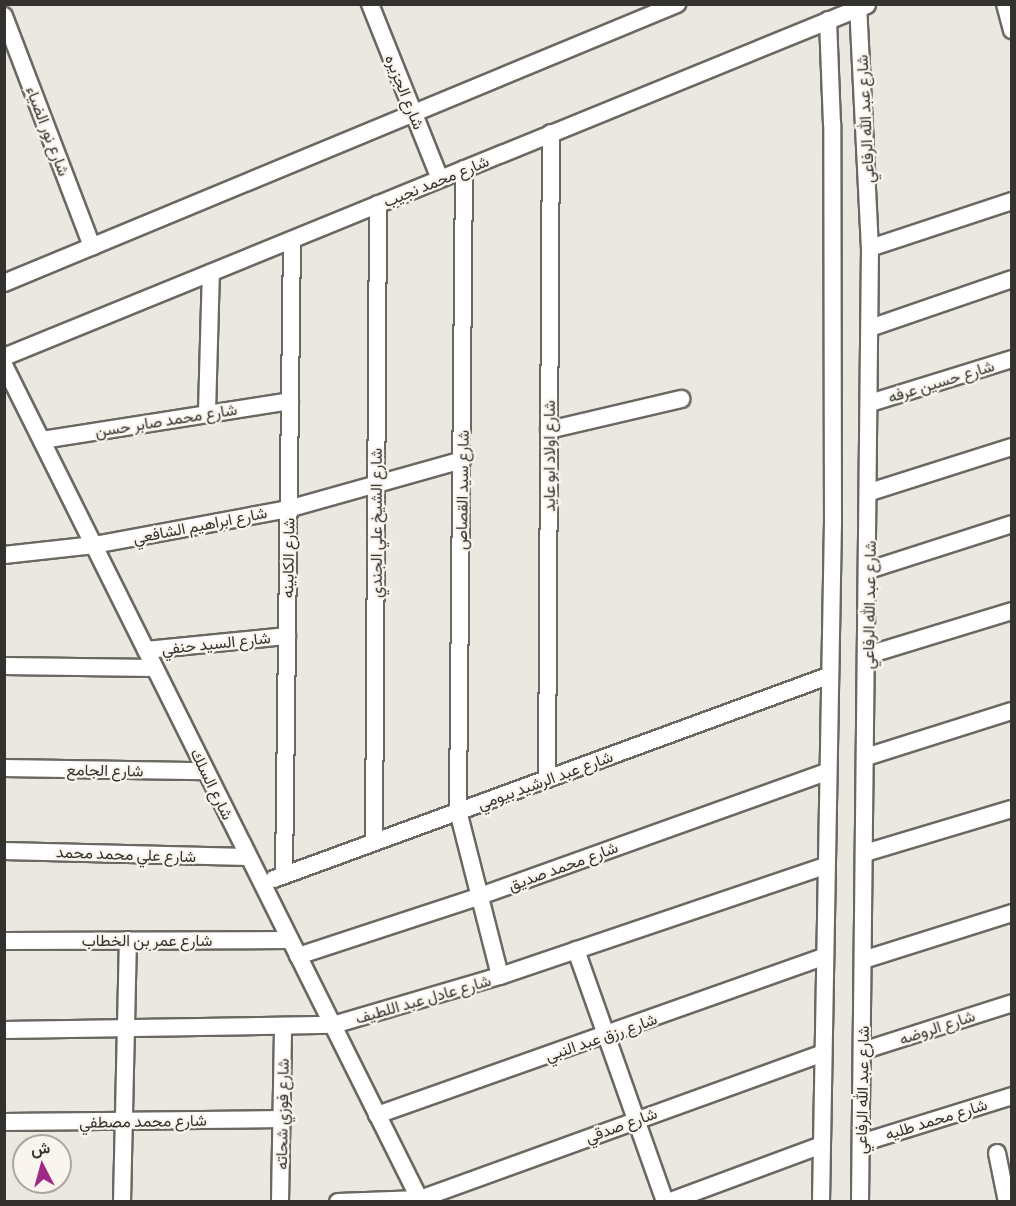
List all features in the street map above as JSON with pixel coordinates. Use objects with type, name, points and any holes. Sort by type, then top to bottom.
[{"type":"street","name":"شارع الجزيره","points":[[370,4],[440,179]]},
{"type":"street","points":[[4,283],[676,4]]},
{"type":"street","points":[[1005,4],[1011,30]]},
{"type":"street","name":"شارع محمد نجيب","points":[[4,357],[861,6]]},
{"type":"street","name":"شارع عبد الله الرفاعي","points":[[860,1202],[870,492],[870,248],[861,6]]},
{"type":"street","name":"شارع نور الضياء","points":[[4,16],[92,247]]},
{"type":"street","name":"شارع عبد الله الرفاعي","points":[[821,1202],[828,676],[833,524],[832,124],[828,20]]},
{"type":"street","name":"شارع اولاد ابو عايد","points":[[547,779],[551,133]]},
{"type":"street","name":"شارع سيد القصاص","points":[[464,169],[458,811],[500,976]]},
{"type":"street","points":[[870,248],[1011,201]]},
{"type":"street","name":"شارع الشيخ علي الجندي","points":[[375,842],[378,204]]},
{"type":"street","name":"شارع الكابينه","points":[[284,875],[292,240]]},
{"type":"street","points":[[207,412],[211,273]]},
{"type":"street","points":[[870,328],[1011,279]]},
{"type":"street","name":"شارع حسين عرفه","points":[[870,403],[1011,359]]},
{"type":"street","name":"شارع السلك","points":[[4,365],[420,1200]]},
{"type":"street","points":[[549,430],[681,399]]},
{"type":"street","name":"شارع محمد صابر حسن","points":[[42,440],[290,400]]},
{"type":"street","points":[[870,492],[1011,447]]},
{"type":"street","name":"شارع ابراهيم الشافعي","points":[[4,555],[94,545],[288,509],[462,460]]},
{"type":"street","points":[[869,570],[1011,524]]},
{"type":"street","points":[[868,655],[1011,611]]},
{"type":"street","name":"شارع السيد حنفي","points":[[146,650],[287,636]]},
{"type":"street","points":[[4,666],[154,668]]},
{"type":"street","name":"شارع عبد الرشيد بيومي","points":[[262,884],[828,676]]},
{"type":"street","points":[[866,757],[1011,711]]},
{"type":"street","name":"شارع الجامع","points":[[4,768],[206,771]]},
{"type":"street","name":"شارع محمد صديق","points":[[298,956],[480,896],[827,772]]},
{"type":"street","points":[[865,853],[1011,808]]},
{"type":"street","name":"شارع علي محمد محمد","points":[[4,851],[249,857]]},
{"type":"street","name":"شارع عادل عبد اللطيف","points":[[4,1030],[333,1025],[500,976],[825,866]]},
{"type":"street","points":[[863,960],[1011,913]]},
{"type":"street","points":[[122,1202],[128,940]]},
{"type":"street","name":"شارع عمر بن الخطاب","points":[[4,941],[290,940]]},
{"type":"street","points":[[576,950],[666,1202],[822,1145]]},
{"type":"street","name":"شارع رزق عبد النبي","points":[[377,1115],[607,1036],[824,957]]},
{"type":"street","name":"شارع الروضه","points":[[862,1051],[1011,1003]]},
{"type":"street","name":"شارع فوزي شحاته","points":[[280,1202],[283,1027]]},
{"type":"street","name":"شارع صدقي","points":[[338,1202],[420,1200],[636,1119],[823,1053]]},
{"type":"street","name":"شارع محمد طليه","points":[[861,1143],[1011,1096]]},
{"type":"street","name":"شارع محمد مصطفي","points":[[4,1122],[280,1119]]},
{"type":"street","points":[[997,1153],[1007,1202]]}]
